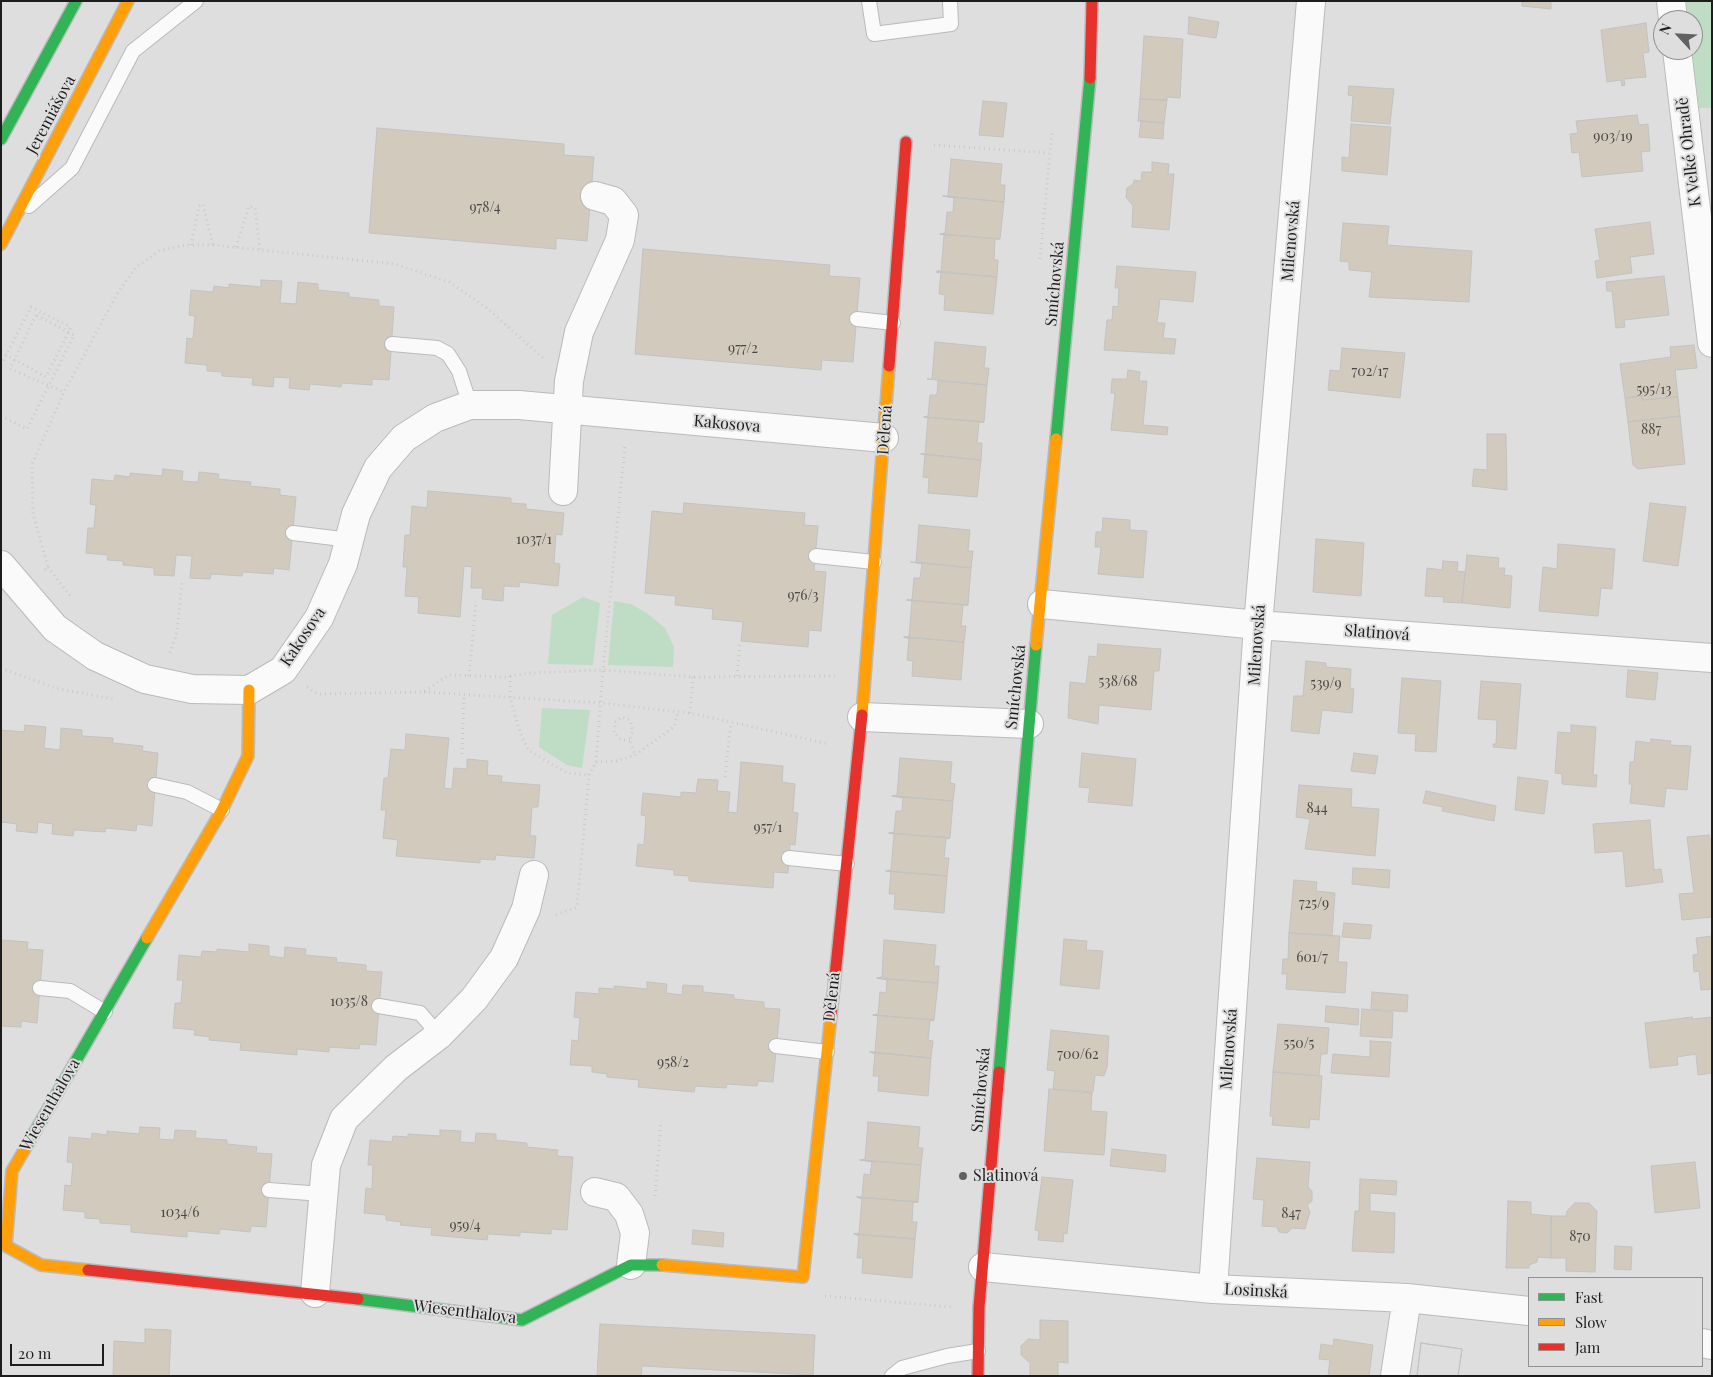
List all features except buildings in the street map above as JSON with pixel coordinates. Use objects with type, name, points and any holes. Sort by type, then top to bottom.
[{"type":"street","name":"Jeremiášova","points":[[1,139],[76,1]]},
{"type":"street","name":"Jeremiášova","points":[[1,244],[128,1]]},
{"type":"street","name":"Smíchovská","points":[[978,1376],[979,1307],[1029,724],[1042,604],[1091,67],[1092,1]]},
{"type":"street","name":"Milenovská","points":[[1213,1289],[1258,624],[1311,1]]},
{"type":"street","name":"K Velké Ohradě","points":[[1678,60],[1712,342]]},
{"type":"street","name":"Dělená","points":[[802,1276],[866,675],[906,142]]},
{"type":"street","points":[[564,492],[569,381],[578,332],[620,240],[624,215],[613,201],[595,196]]},
{"type":"street","name":"Kakosova","points":[[249,690],[282,670],[319,618],[343,564],[356,514],[378,468],[404,438],[435,418],[470,404],[569,409],[884,438]]},
{"type":"street","points":[[1,566],[55,628],[94,656],[145,679],[192,689],[249,690]]},
{"type":"street","name":"Slatinová","points":[[1042,604],[1258,624],[1712,658]]},
{"type":"street","name":"Wiesenthalova","points":[[249,690],[248,756],[222,810],[12,1171],[6,1189],[6,1246],[41,1265],[315,1293],[522,1320],[632,1265],[649,1264],[802,1276]]},
{"type":"street","points":[[862,718],[1029,724]]},
{"type":"street","points":[[315,1293],[322,1194],[326,1165],[344,1119],[396,1068],[439,1034],[474,999],[504,958],[526,909],[534,875]]},
{"type":"street","points":[[595,1192],[616,1198],[629,1214],[635,1233],[632,1265]]},
{"type":"street","name":"Losinská","points":[[983,1267],[1213,1289],[1407,1298],[1528,1311]]},
{"type":"street","points":[[1395,1376],[1407,1298]]},
{"type":"lane","points":[[16,218],[72,168],[133,51],[196,1]]},
{"type":"lane","points":[[869,1],[874,34],[951,24],[950,1]]},
{"type":"lane","points":[[857,319],[893,323]]},
{"type":"lane","points":[[392,344],[437,348],[448,354],[460,371],[470,404]]},
{"type":"lane","points":[[293,533],[350,540]]},
{"type":"lane","points":[[816,556],[874,562]]},
{"type":"lane","points":[[156,785],[187,792],[222,810]]},
{"type":"lane","points":[[789,858],[847,864]]},
{"type":"lane","points":[[40,988],[70,991],[105,1012]]},
{"type":"lane","points":[[379,1006],[420,1013],[439,1034]]},
{"type":"lane","points":[[776,1046],[826,1052]]},
{"type":"lane","points":[[269,1190],[322,1194]]},
{"type":"lane","points":[[892,1376],[902,1368],[947,1356],[978,1351]]},
{"type":"path","points":[[906,142],[1049,153]]},
{"type":"path","points":[[191,245],[199,206],[203,204],[213,245]]},
{"type":"path","points":[[236,247],[250,206],[255,208],[260,249]]},
{"type":"path","points":[[43,572],[48,567],[33,514],[32,464],[64,392],[116,296],[136,267],[159,251],[185,245],[213,245],[396,264],[449,282],[487,308],[569,381]]},
{"type":"path","points":[[1,352],[9,356],[46,376],[71,327],[31,307],[14,340],[10,349],[6,357],[1,365]]},
{"type":"path","points":[[1,416],[27,429],[74,335],[36,315],[10,369],[64,392]]},
{"type":"path","points":[[526,909],[550,918],[577,907],[589,775],[596,762],[628,415]]},
{"type":"path","points":[[169,657],[177,632],[182,583]]},
{"type":"path","points":[[470,676],[476,601]]},
{"type":"path","points":[[737,676],[740,645]]},
{"type":"path","points":[[282,670],[318,694],[423,692],[601,703],[690,713],[859,750]]},
{"type":"path","points":[[423,692],[448,675],[510,676],[603,670],[693,677],[866,675]]},
{"type":"path","points":[[510,676],[510,697],[519,729],[528,750],[567,773],[589,775]]},
{"type":"path","points":[[690,713],[693,677]]},
{"type":"path","points":[[462,754],[464,695]]},
{"type":"path","points":[[596,762],[616,762],[635,754],[674,727],[678,712]]},
{"type":"path","points":[[630,740],[621,740],[614,733],[615,722],[622,717],[630,720],[633,731],[630,740],[635,754]]},
{"type":"path","points":[[725,777],[731,723]]},
{"type":"path","points":[[654,1197],[660,1121]]},
{"type":"path","points":[[802,1276],[825,1296],[949,1307],[979,1307]]},
{"type":"green space","points":[[1686,1],[1712,1],[1712,108],[1699,108],[1693,60],[1703,60],[1703,10],[1687,10]]},
{"type":"green space","points":[[583,597],[600,603],[593,665],[548,664],[552,615]]},
{"type":"green space","points":[[614,601],[631,604],[648,614],[665,628],[674,647],[673,667],[608,665]]},
{"type":"green space","points":[[542,708],[590,710],[582,768],[567,765],[539,747]]},
{"type":"traffic: fast","points":[[1,139],[76,1]]},
{"type":"traffic: fast","points":[[1056,439],[1090,78]]},
{"type":"traffic: fast","points":[[999,1072],[1036,645]]},
{"type":"traffic: fast","points":[[26,1147],[147,938]]},
{"type":"traffic: fast","points":[[358,1299],[522,1320],[631,1265],[662,1265]]},
{"type":"traffic: slow","points":[[1,244],[128,1]]},
{"type":"traffic: slow","points":[[862,715],[889,366]]},
{"type":"traffic: slow","points":[[1036,645],[1056,439]]},
{"type":"traffic: slow","points":[[147,938],[222,810],[248,756],[249,690]]},
{"type":"traffic: slow","points":[[662,1265],[803,1277],[831,1015]]},
{"type":"traffic: slow","points":[[26,1147],[12,1171],[6,1246],[41,1265],[88,1270]]},
{"type":"traffic: jam","points":[[1090,78],[1092,1]]},
{"type":"traffic: jam","points":[[889,366],[906,142]]},
{"type":"traffic: jam","points":[[831,1015],[862,715]]},
{"type":"traffic: jam","points":[[978,1376],[979,1307],[999,1072]]},
{"type":"traffic: jam","points":[[88,1270],[358,1299]]},
{"type":"place","name":"Slatinová","points":[[963,1176]]}]
